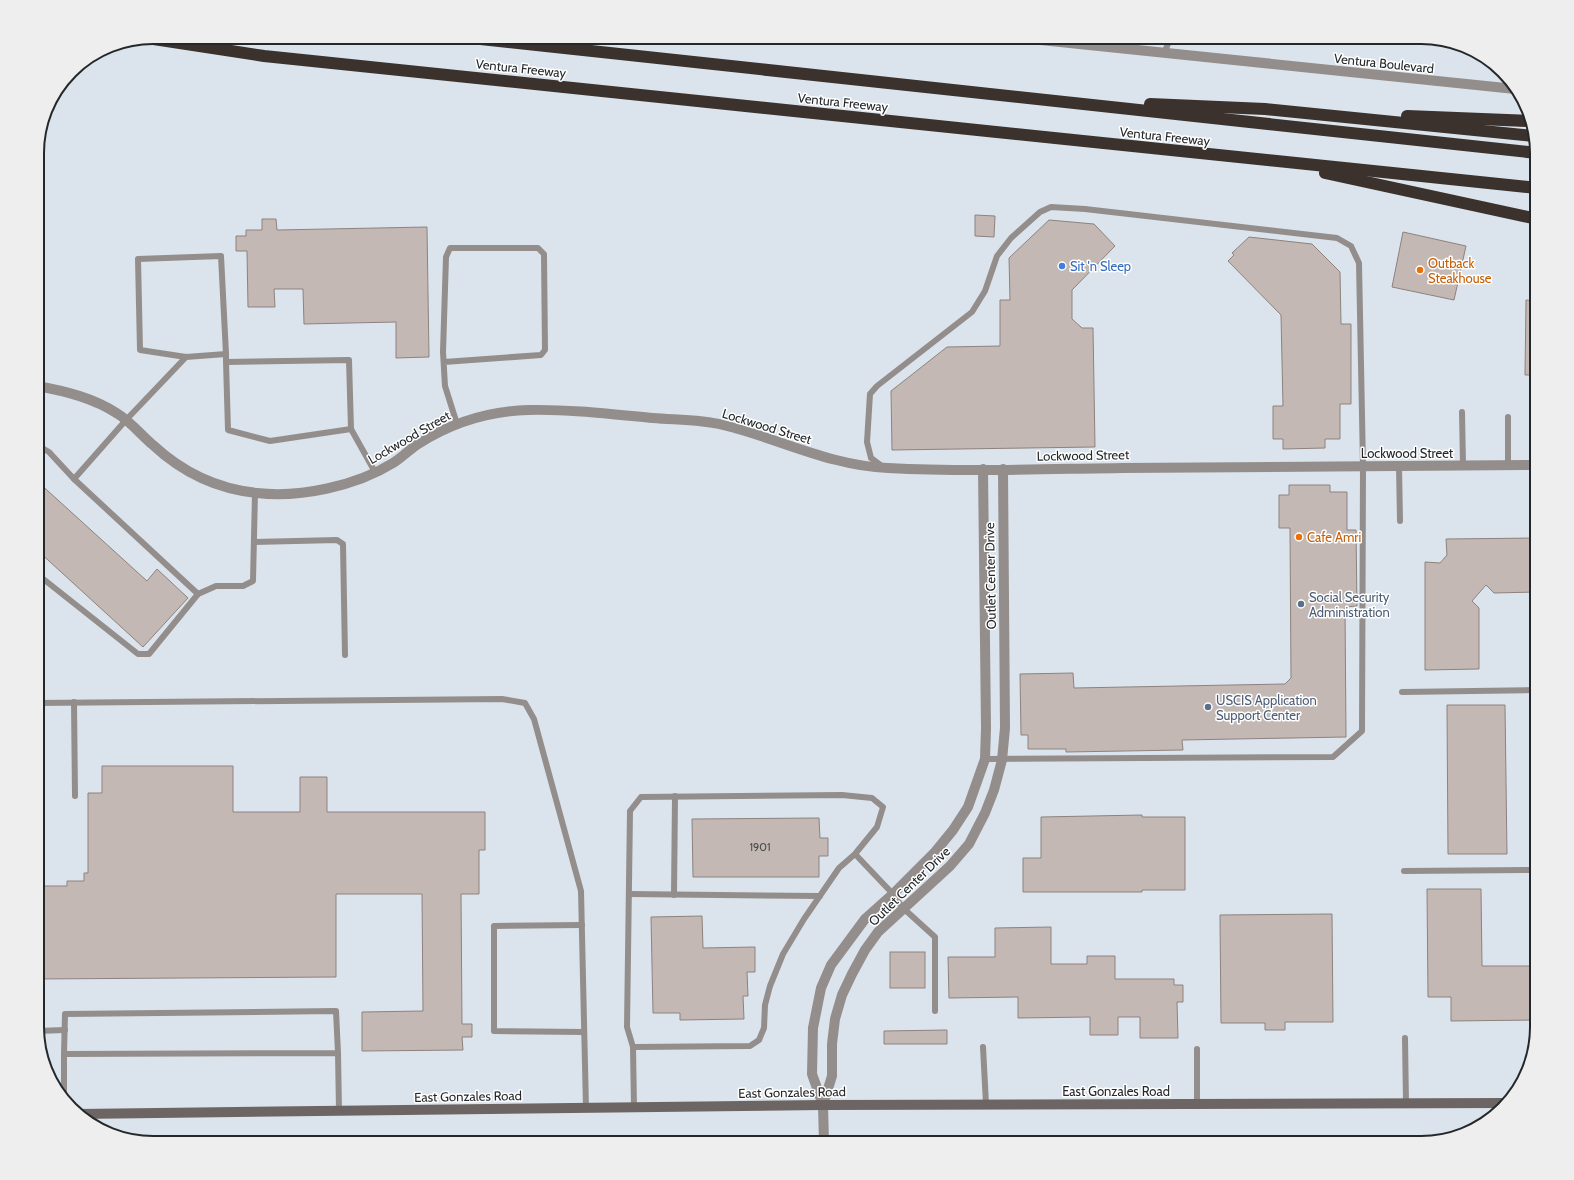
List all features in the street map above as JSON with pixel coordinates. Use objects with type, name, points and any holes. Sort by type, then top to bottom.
[{"type":"highway","name":"Ventura Freeway","points":[[186,44],[264,56],[1530,187]]},
{"type":"highway","name":"Ventura Freeway","points":[[527,44],[1530,152]]},
{"type":"highway","points":[[1034,99],[1525,121]]},
{"type":"highway","points":[[1265,109],[1528,136]]},
{"type":"highway","points":[[1268,160],[1530,217]]},
{"type":"main road","name":"East Gonzales Road","points":[[88,1114],[823,1105],[1499,1103]]},
{"type":"street","name":"Ventura Boulevard","points":[[1078,44],[1508,88]]},
{"type":"street","name":"Lockwood Street","points":[[44,387],[64,391],[92,400],[117,413],[169,459],[191,473],[214,484],[255,493],[292,494],[320,490],[348,483],[375,472],[394,462],[417,445],[442,430],[474,417],[499,412],[525,410],[597,413],[720,424],[843,463],[885,468],[1002,469],[1530,465]]},
{"type":"street","name":"Outlet Center Drive","points":[[823,1105],[812,1074],[813,1028],[821,988],[832,965],[865,919],[893,894],[935,852],[953,830],[968,806],[984,759],[986,728],[983,469]]},
{"type":"street","name":"Outlet Center Drive","points":[[823,1105],[832,1076],[832,1044],[835,1019],[842,995],[865,950],[878,932],[950,866],[969,844],[985,813],[994,790],[1002,760],[1005,728],[1002,469]]},
{"type":"street","points":[[823,1105],[824,1136]]},
{"type":"lane","points":[[1164,53],[1168,44]]},
{"type":"lane","points":[[885,468],[871,458],[867,442],[870,394],[877,386],[972,312],[985,291],[997,256],[1011,238],[1040,212],[1051,207],[1092,210],[1337,238],[1351,246],[1359,263],[1363,466],[1362,731],[1333,757],[984,759]]},
{"type":"lane","points":[[444,362],[541,355],[545,350],[544,254],[538,248],[450,248],[446,257],[444,362],[445,386],[457,424]]},
{"type":"lane","points":[[226,354],[186,357],[140,350],[138,259],[221,256],[226,354],[228,430],[270,441],[351,429]]},
{"type":"lane","points":[[74,478],[126,420],[186,357]]},
{"type":"lane","points":[[226,362],[349,360],[351,429],[375,472]]},
{"type":"lane","points":[[1462,412],[1463,466]]},
{"type":"lane","points":[[1508,417],[1508,465]]},
{"type":"lane","points":[[44,449],[49,452],[74,478],[198,594]]},
{"type":"lane","points":[[1399,466],[1400,521]]},
{"type":"lane","points":[[44,580],[138,654],[149,654],[198,594],[216,586],[242,586],[253,580],[255,493]]},
{"type":"lane","points":[[254,542],[337,540],[343,544],[345,655]]},
{"type":"lane","points":[[1402,692],[1530,690]]},
{"type":"lane","points":[[44,703],[502,699],[525,703],[534,719],[581,891],[586,1108]]},
{"type":"lane","points":[[74,702],[75,796]]},
{"type":"lane","points":[[633,1047],[750,1046],[759,1040],[764,1028],[765,1005],[772,980],[783,954],[804,919],[839,868],[855,854],[878,826],[883,807],[872,798],[842,794],[641,797],[630,811],[627,1027],[633,1047],[634,1107]]},
{"type":"lane","points":[[674,895],[675,796]]},
{"type":"lane","points":[[855,854],[893,894],[904,908],[935,937],[935,1011]]},
{"type":"lane","points":[[1404,871],[1530,870]]},
{"type":"lane","points":[[629,894],[820,896]]},
{"type":"lane","points":[[582,925],[494,926],[494,1031],[584,1032]]},
{"type":"lane","points":[[64,1089],[65,1014],[336,1011],[339,1111]]},
{"type":"lane","points":[[44,1031],[65,1030]]},
{"type":"lane","points":[[1405,1038],[1406,1103]]},
{"type":"lane","points":[[983,1047],[986,1104]]},
{"type":"lane","points":[[1197,1049],[1197,1104]]},
{"type":"lane","points":[[64,1054],[338,1053]]},
{"type":"building","points":[[975,215],[995,216],[994,237],[975,236]]},
{"type":"building","points":[[262,219],[276,219],[277,230],[427,227],[429,357],[396,358],[396,322],[304,324],[303,289],[274,289],[275,307],[248,307],[247,251],[236,251],[236,236],[246,236],[246,230],[262,230]]},
{"type":"building","points":[[1049,220],[1094,224],[1115,246],[1072,290],[1072,319],[1082,328],[1093,328],[1095,447],[892,450],[891,391],[947,347],[1000,346],[1000,300],[1010,300],[1009,258]]},
{"type":"building","points":[[1403,232],[1466,246],[1454,300],[1392,287]]},
{"type":"building","points":[[1249,237],[1312,244],[1340,272],[1341,324],[1351,324],[1351,404],[1340,404],[1340,439],[1325,439],[1325,448],[1283,449],[1283,439],[1273,439],[1273,406],[1283,406],[1281,315],[1228,261],[1234,255],[1232,253]]},
{"type":"building","points":[[1526,300],[1530,300],[1530,375],[1525,375]]},
{"type":"building","points":[[1289,485],[1330,485],[1330,492],[1347,492],[1347,530],[1356,530],[1357,606],[1345,607],[1346,737],[1182,740],[1183,750],[1066,752],[1066,749],[1028,749],[1028,735],[1021,735],[1020,674],[1073,673],[1074,688],[1285,684],[1291,678],[1290,528],[1279,528],[1279,495],[1289,495]]},
{"type":"building","points":[[44,487],[147,581],[157,569],[188,598],[143,647],[44,556]]},
{"type":"building","points":[[1530,538],[1530,592],[1494,593],[1486,585],[1472,601],[1479,608],[1479,669],[1425,670],[1425,562],[1440,563],[1447,555],[1446,539]]},
{"type":"building","points":[[1447,705],[1505,705],[1507,854],[1448,854]]},
{"type":"building","points":[[102,766],[233,766],[233,812],[300,812],[300,777],[327,777],[327,812],[485,812],[485,850],[479,850],[479,894],[461,894],[462,1024],[472,1024],[472,1037],[462,1037],[463,1050],[362,1051],[362,1012],[423,1011],[422,894],[336,894],[336,977],[44,979],[44,886],[67,886],[67,881],[84,881],[84,873],[88,873],[88,793],[102,793]]},
{"type":"building","points":[[1142,815],[1142,817],[1185,817],[1185,890],[1142,890],[1142,892],[1023,892],[1023,858],[1041,858],[1041,817]]},
{"type":"building","points":[[819,818],[820,838],[828,838],[828,856],[819,856],[819,877],[693,877],[692,819]]},
{"type":"building","points":[[1427,889],[1481,889],[1482,966],[1530,966],[1530,1020],[1451,1021],[1451,997],[1428,997]]},
{"type":"building","points":[[1332,914],[1333,1022],[1285,1022],[1285,1030],[1265,1030],[1265,1023],[1221,1023],[1220,915]]},
{"type":"building","points":[[702,916],[703,948],[755,947],[755,972],[747,972],[748,996],[743,996],[744,1019],[680,1020],[680,1013],[653,1013],[651,917]]},
{"type":"building","points":[[1051,927],[1051,964],[1087,964],[1087,956],[1115,956],[1115,979],[1174,979],[1174,985],[1183,985],[1183,1002],[1177,1002],[1178,1038],[1140,1038],[1140,1017],[1118,1017],[1118,1035],[1090,1035],[1090,1017],[1018,1018],[1018,997],[949,998],[948,957],[995,957],[995,928]]},
{"type":"building","points":[[890,952],[925,952],[925,988],[890,988]]},
{"type":"building","points":[[947,1030],[947,1044],[884,1044],[884,1031]]},
{"type":"place","name":"Sit 'n Sleep","points":[[1062,266]]},
{"type":"place","name":"Outback Steakhouse","points":[[1420,270]]},
{"type":"place","name":"Cafe Amri","points":[[1299,537]]},
{"type":"place","name":"Social Security Administration","points":[[1301,604]]},
{"type":"place","name":"USCIS Application Support Center","points":[[1208,707]]}]
